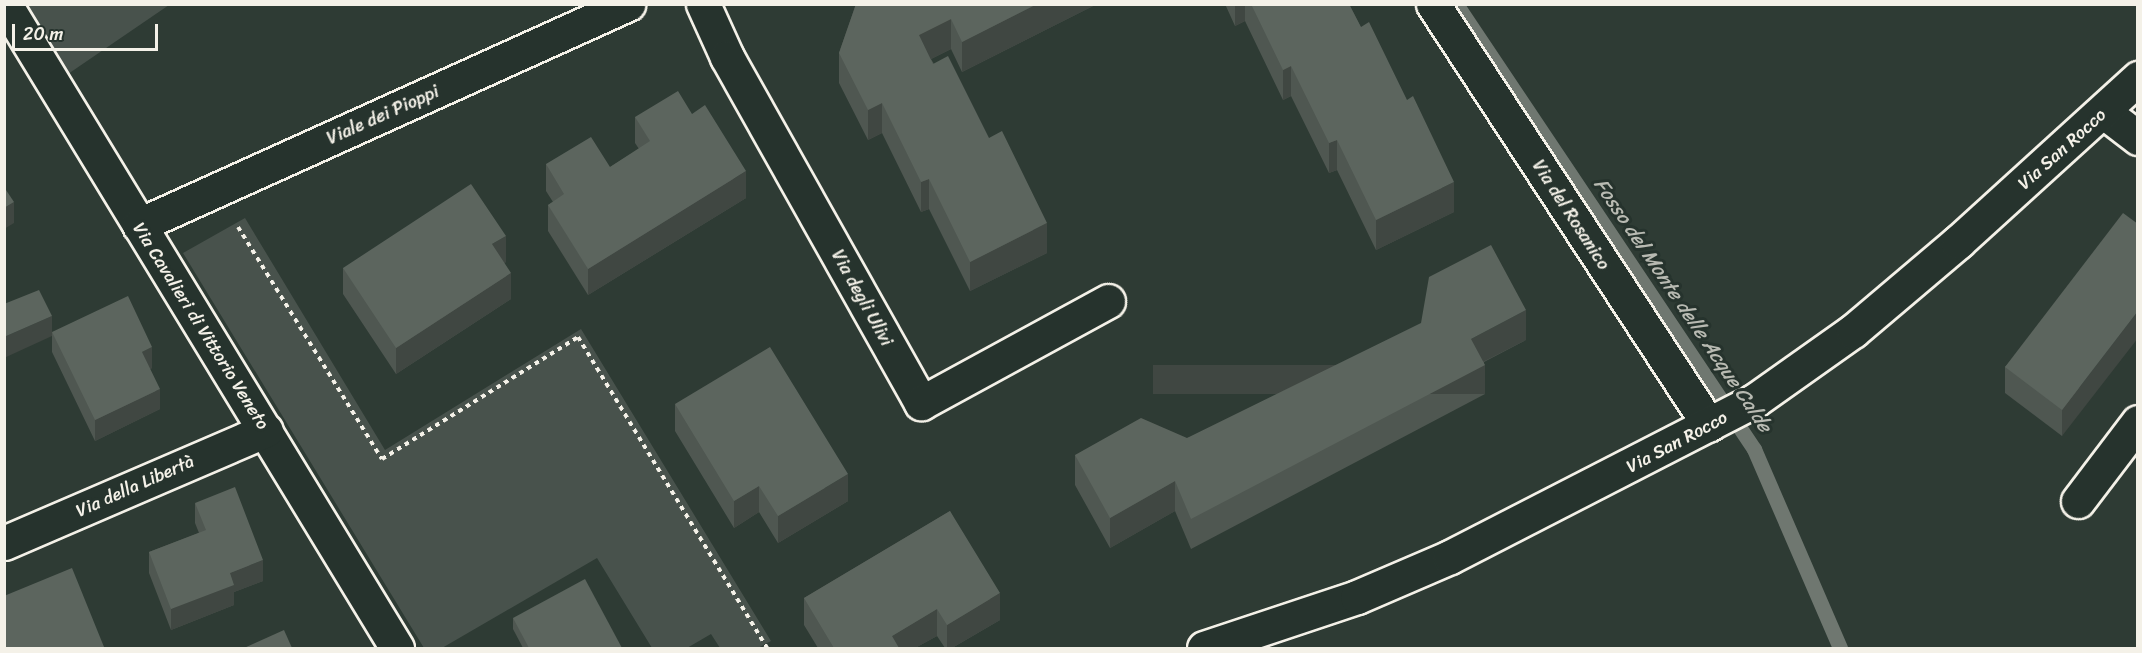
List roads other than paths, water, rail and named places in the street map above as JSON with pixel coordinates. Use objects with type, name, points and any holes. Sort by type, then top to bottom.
[{"type":"street","name":"Viale dei Pioppi","points":[[139,225],[628,4]]},
{"type":"street","name":"Via degli Ulivi","points":[[703,4],[727,57],[921,403],[1108,301]]},
{"type":"street","name":"Via del Rosanico","points":[[1433,4],[1714,422]]},
{"type":"street","name":"Via Cavalieri di Vittorio Veneto","points":[[6,7],[397,648]]},
{"type":"street","name":"Via San Rocco","points":[[1204,648],[1357,597],[1450,557],[1754,401],[1853,331],[2104,112],[2138,78]]},
{"type":"street","points":[[2104,112],[2138,138]]},
{"type":"street","points":[[2078,501],[2138,422]]},
{"type":"street","name":"Via della Libertà","points":[[4,543],[266,430]]},
{"type":"waterway","name":"Fosso del Monte delle Acque Calde","points":[[1456,4],[1754,449],[1840,648]]}]
